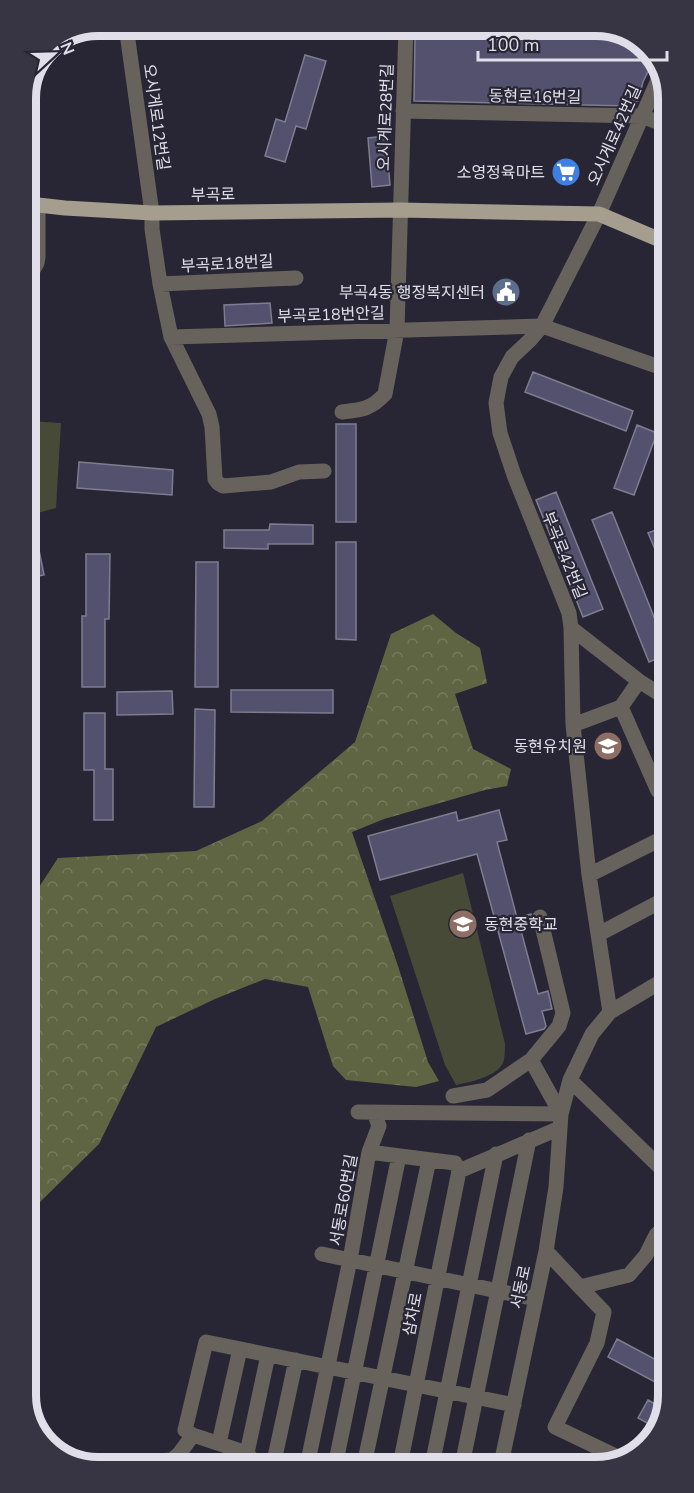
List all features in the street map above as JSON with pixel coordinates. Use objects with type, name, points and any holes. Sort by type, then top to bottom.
[{"type":"main road","name":"부곡로","points":[[36,204],[152,213],[400,210],[599,214],[658,239]]},
{"type":"street","name":"오시게로12번길","points":[[127,36],[152,213]]},
{"type":"street","name":"오시게로28번길","points":[[400,210],[406,36]]},
{"type":"street","name":"오시게로42번길","points":[[599,214],[656,83]]},
{"type":"street","name":"동현로16번길","points":[[403,111],[642,116],[658,122]]},
{"type":"street","points":[[342,412],[369,407],[385,394],[397,330],[400,210]]},
{"type":"street","name":"부곡로18번길","points":[[152,213],[160,285],[171,337],[209,414],[215,477],[221,485],[271,482],[299,472],[324,471]]},
{"type":"street","name":"부곡로42번길","points":[[599,214],[542,326],[512,357],[501,377],[496,403],[500,433],[514,475],[569,612],[573,725],[589,875],[610,1012]]},
{"type":"street","points":[[36,245],[38,248],[36,265]]},
{"type":"street","name":"부곡로18번길","points":[[160,285],[296,278]]},
{"type":"street","name":"부곡로18번안길","points":[[171,337],[542,326],[658,367]]},
{"type":"street","points":[[571,628],[658,693]]},
{"type":"street","points":[[573,725],[621,707],[639,681]]},
{"type":"street","points":[[621,707],[658,791]]},
{"type":"street","points":[[589,875],[658,840]]},
{"type":"street","points":[[599,934],[658,903]]},
{"type":"street","points":[[453,1096],[487,1090],[531,1060],[559,1026],[563,1013],[540,917]]},
{"type":"street","name":"서동로","points":[[503,1457],[546,1251],[556,1187],[560,1121],[570,1080],[592,1034],[610,1012],[658,983]]},
{"type":"street","points":[[531,1060],[560,1121]]},
{"type":"street","points":[[570,1080],[658,1165]]},
{"type":"street","points":[[357,1112],[560,1121]]},
{"type":"street","name":"서동로60번길","points":[[309,1457],[350,1260],[369,1152],[379,1126],[374,1112]]},
{"type":"street","points":[[369,1152],[455,1163],[459,1171],[529,1140],[560,1121]]},
{"type":"street","points":[[464,1457],[529,1140]]},
{"type":"street","points":[[434,1457],[496,1154]]},
{"type":"street","points":[[337,1457],[399,1156]]},
{"type":"street","points":[[366,1457],[429,1160]]},
{"type":"street","name":"삼차로","points":[[402,1457],[459,1171]]},
{"type":"street","points":[[580,1287],[629,1275],[646,1255],[658,1233]]},
{"type":"street","points":[[546,1251],[604,1312],[597,1343],[555,1427],[613,1455]]},
{"type":"street","name":"서동로60번길","points":[[322,1254],[536,1299]]},
{"type":"street","points":[[251,1457],[247,1453],[185,1430],[206,1342],[514,1405]]},
{"type":"street","points":[[219,1443],[240,1349]]},
{"type":"street","points":[[247,1453],[268,1355]]},
{"type":"street","points":[[275,1457],[296,1360]]},
{"type":"street","points":[[176,1457],[193,1434]]},
{"type":"green space","points":[[36,422],[61,423],[56,508],[36,514]]},
{"type":"green space","points":[[433,614],[456,633],[480,648],[487,683],[455,694],[473,749],[511,769],[507,786],[485,790],[384,819],[352,832],[428,1062],[439,1081],[416,1087],[346,1080],[333,1066],[308,987],[265,979],[215,999],[156,1027],[99,1144],[37,1205],[36,1210],[36,892],[58,858],[196,851],[262,821],[355,742],[391,634]]},
{"type":"green space","points":[[463,873],[505,1051],[503,1063],[495,1072],[456,1085],[445,1065],[390,896]]},
{"type":"building","points":[[415,36],[600,36],[627,44],[640,54],[650,67],[638,101],[629,106],[414,101]]},
{"type":"building","points":[[305,55],[326,61],[306,129],[296,126],[285,162],[265,156],[276,119],[285,122]]},
{"type":"building","points":[[386,136],[390,185],[372,187],[368,138]]},
{"type":"building","points":[[270,303],[272,323],[225,326],[224,305]]},
{"type":"building","points":[[533,372],[633,411],[626,431],[525,392]]},
{"type":"building","points":[[336,424],[356,424],[356,522],[336,522]]},
{"type":"building","points":[[637,425],[657,433],[634,495],[614,488]]},
{"type":"building","points":[[79,462],[173,470],[172,495],[77,488]]},
{"type":"building","points":[[556,492],[603,609],[583,617],[536,500]]},
{"type":"building","points":[[612,512],[658,627],[658,658],[649,662],[592,520]]},
{"type":"building","points":[[270,524],[313,525],[313,544],[268,544],[268,549],[224,548],[224,530],[269,530]]},
{"type":"building","points":[[658,529],[658,556],[648,533]]},
{"type":"building","points":[[36,540],[44,575],[36,576]]},
{"type":"building","points":[[336,542],[356,542],[356,640],[336,639]]},
{"type":"building","points":[[86,554],[110,554],[109,619],[105,619],[105,687],[82,687],[82,616],[86,616]]},
{"type":"building","points":[[196,562],[218,562],[218,687],[195,687]]},
{"type":"building","points":[[231,690],[333,690],[333,713],[231,712]]},
{"type":"building","points":[[172,691],[173,714],[117,715],[117,692]]},
{"type":"building","points":[[195,709],[215,710],[214,807],[194,807]]},
{"type":"building","points":[[84,713],[105,713],[105,769],[113,769],[113,820],[94,820],[94,770],[84,770]]},
{"type":"building","points":[[499,810],[507,840],[497,842],[517,918],[531,914],[532,924],[520,927],[538,994],[548,991],[552,1009],[542,1011],[546,1026],[544,1029],[526,1034],[477,854],[380,880],[368,836],[456,812],[458,821]]},
{"type":"building","points":[[617,1339],[658,1361],[658,1376],[655,1382],[608,1357]]},
{"type":"building","points":[[648,1400],[657,1405],[650,1425],[638,1418]]},
{"type":"place","name":"소영정육마트","points":[[566,172]]},
{"type":"place","name":"부곡4동 행정복지센터","points":[[506,292]]},
{"type":"place","name":"동현유치원","points":[[608,746]]},
{"type":"place","name":"동현중학교","points":[[463,924]]}]
